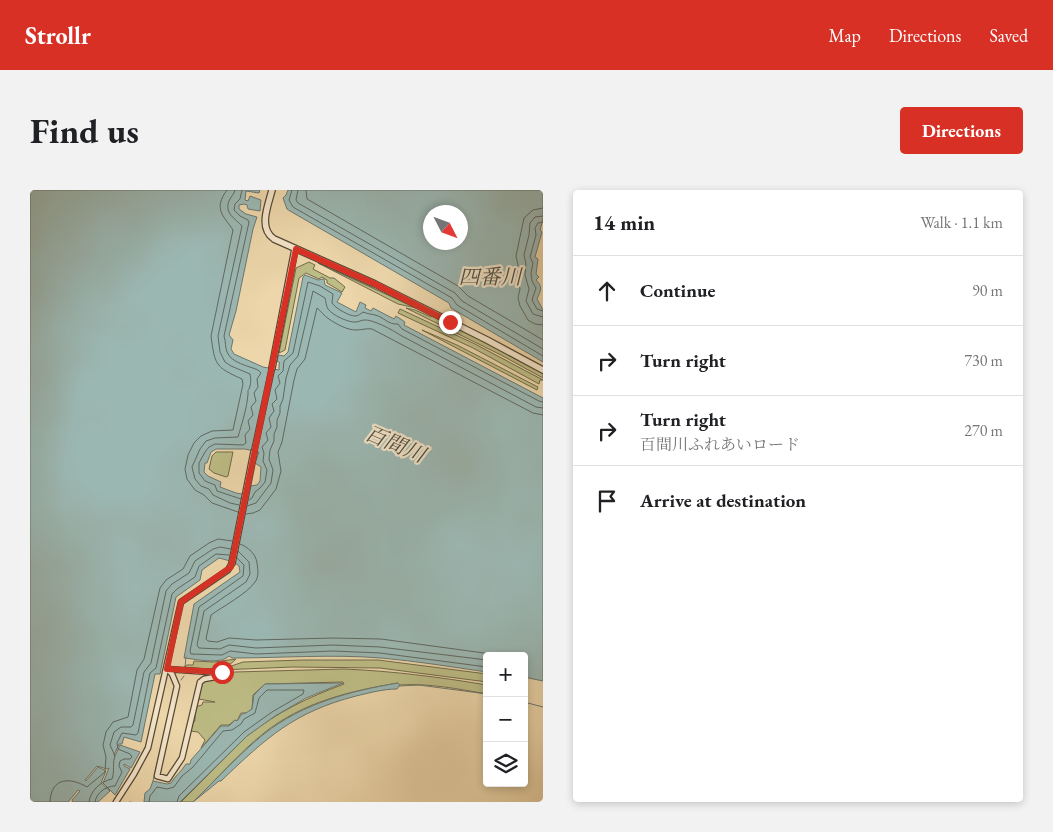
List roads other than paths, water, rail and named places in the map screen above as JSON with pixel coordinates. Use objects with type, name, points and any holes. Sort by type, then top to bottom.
[{"type":"street","points":[[272,190],[265,219],[267,232],[274,239],[375,284],[543,370]]},
{"type":"street","points":[[116,802],[148,748],[181,602],[228,570],[232,563],[296,249]]},
{"type":"street","points":[[167,669],[223,673],[221,676],[204,679],[200,682],[182,758],[168,779],[157,776],[177,686],[172,674],[167,669]]},
{"type":"water","name":"百間川","points":[[30,190],[260,190],[259,193],[246,191],[245,200],[248,201],[250,196],[261,200],[260,211],[248,209],[247,205],[244,204],[239,205],[239,209],[246,214],[257,217],[229,335],[233,340],[231,349],[234,354],[263,367],[279,370],[278,355],[284,356],[288,352],[303,277],[305,275],[318,280],[324,279],[325,285],[342,293],[337,302],[356,312],[360,302],[371,311],[373,308],[394,319],[396,316],[405,322],[404,325],[543,398],[543,681],[528,678],[528,652],[483,652],[483,671],[363,657],[232,658],[229,656],[225,659],[214,661],[184,658],[194,604],[240,572],[239,566],[234,562],[219,558],[202,570],[200,580],[176,597],[160,674],[155,674],[141,742],[124,737],[122,744],[119,744],[114,755],[120,745],[140,752],[131,768],[124,764],[124,766],[130,769],[115,795],[103,783],[109,768],[97,766],[85,780],[98,767],[106,771],[101,783],[110,791],[98,802],[73,802],[72,800],[80,791],[78,790],[68,802],[30,802]],"holes":[[[216,449],[245,449],[259,452],[255,463],[261,467],[260,481],[257,485],[250,486],[248,495],[220,487],[221,482],[204,472],[205,463],[207,463],[211,452]]]},
{"type":"water","name":"四番川","points":[[288,190],[543,190],[543,219],[540,230],[542,232],[535,257],[538,259],[536,274],[539,277],[536,280],[541,289],[537,299],[543,310],[543,362],[451,308],[449,303],[290,211],[287,209],[283,198]]},
{"type":"water","points":[[343,683],[306,698],[275,716],[247,736],[180,802],[144,802],[145,793],[150,789],[153,781],[171,783],[186,764],[190,764],[191,760],[221,726],[229,726],[235,720],[237,721],[242,714],[252,709],[254,695],[265,684]]},
{"type":"water","points":[[398,683],[400,685],[397,689],[371,692],[334,702],[282,728],[252,752],[221,781],[193,802],[255,741],[279,723],[311,706],[345,694]]},
{"type":"waterway","points":[[185,667],[186,657]]},
{"type":"waterway","points":[[181,680],[184,676]]},
{"type":"waterway","points":[[153,781],[175,685]]},
{"type":"waterway","points":[[399,686],[419,685],[483,693]]},
{"type":"waterway","points":[[528,703],[543,707]]}]
